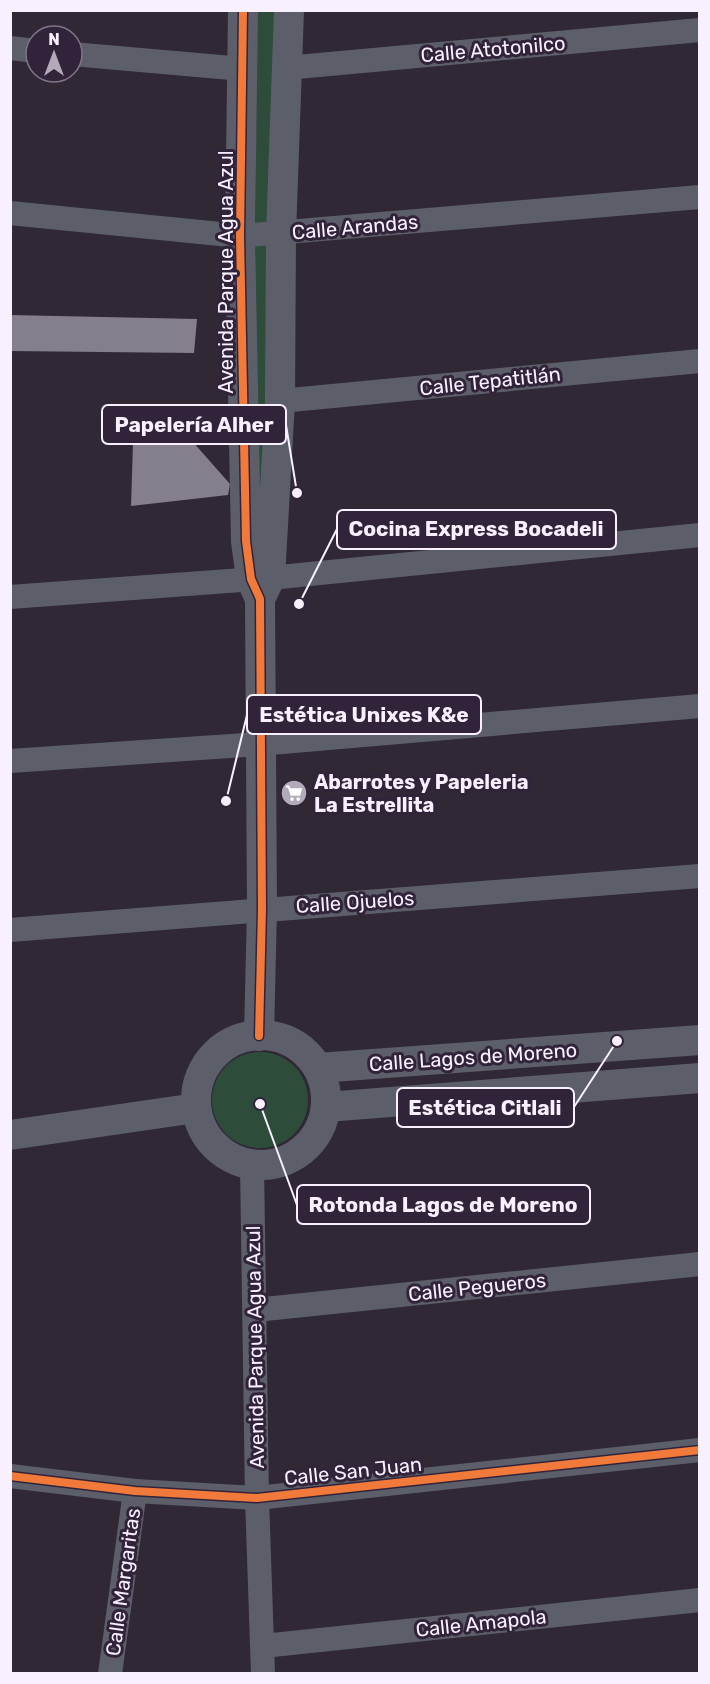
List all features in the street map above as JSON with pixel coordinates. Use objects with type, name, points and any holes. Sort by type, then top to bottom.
[{"type":"street","name":"Avenida Parque Agua Azul","points":[[243,10],[240,236],[246,541],[260,585]]},
{"type":"street","name":"Avenida Parque Agua Azul","points":[[259,1036],[262,909],[259,744],[260,585],[280,401],[281,234],[289,10]]},
{"type":"street","name":"Calle Atotonilco","points":[[286,68],[699,30]]},
{"type":"street","points":[[84,55],[243,69]]},
{"type":"street","points":[[242,132],[284,131]]},
{"type":"street","name":"Calle Arandas","points":[[10,213],[240,236],[699,197]]},
{"type":"street","name":"Calle Tepatitlán","points":[[280,401],[699,361]]},
{"type":"street","points":[[10,597],[260,585],[699,535]]},
{"type":"street","points":[[10,761],[259,744],[699,706]]},
{"type":"street","name":"Calle Ojuelos","points":[[10,930],[699,876]]},
{"type":"street","points":[[259,1036],[277,1037],[307,1054],[318,1068],[325,1087],[326,1107],[320,1127],[309,1144],[293,1157],[273,1164],[252,1165],[232,1159],[215,1146],[202,1129],[196,1108],[197,1087],[205,1067],[219,1050],[238,1040],[259,1036]]},
{"type":"street","name":"Calle Lagos de Moreno","points":[[318,1068],[699,1040]]},
{"type":"street","name":"Calle Lagos de Moreno","points":[[326,1107],[699,1078]]},
{"type":"street","points":[[10,1135],[196,1108]]},
{"type":"street","name":"Avenida Parque Agua Azul","points":[[252,1165],[256,1498],[263,1674]]},
{"type":"street","name":"Calle Pegueros","points":[[255,1310],[699,1264]]},
{"type":"street","name":"Calle San Juan","points":[[10,1476],[135,1491],[256,1498],[699,1450]]},
{"type":"street","name":"Calle Margaritas","points":[[110,1674],[135,1491]]},
{"type":"street","name":"Calle Amapola","points":[[263,1646],[699,1600]]},
{"type":"green space","points":[[257,11],[279,11],[268,523],[253,524]]},
{"type":"green space","points":[[260,1052],[278,1056],[294,1066],[304,1082],[308,1100],[304,1118],[294,1134],[278,1144],[260,1148],[242,1144],[226,1134],[216,1118],[212,1100],[216,1082],[226,1066],[242,1056]]},
{"type":"building","points":[[10,315],[197,319],[194,353],[10,351]]},
{"type":"building","points":[[192,441],[230,484],[228,495],[131,506],[133,443]]},
{"type":"cycle path","points":[[243,10],[240,236],[246,541],[251,579],[260,599],[262,909],[259,1036]]},
{"type":"cycle path","points":[[10,1476],[135,1491],[257,1498],[700,1450]]},
{"type":"place","name":"Papelería Alher","points":[[297,493]]},
{"type":"place","name":"Cocina Express Bocadeli","points":[[299,604]]},
{"type":"place","name":"Abarrotes y Papeleria La Estrellita","points":[[294,793]]},
{"type":"place","name":"Estética Unixes K&e","points":[[226,801]]},
{"type":"place","name":"Estética Citlali","points":[[617,1041]]},
{"type":"place","name":"Rotonda Lagos de Moreno","points":[[260,1104]]}]
